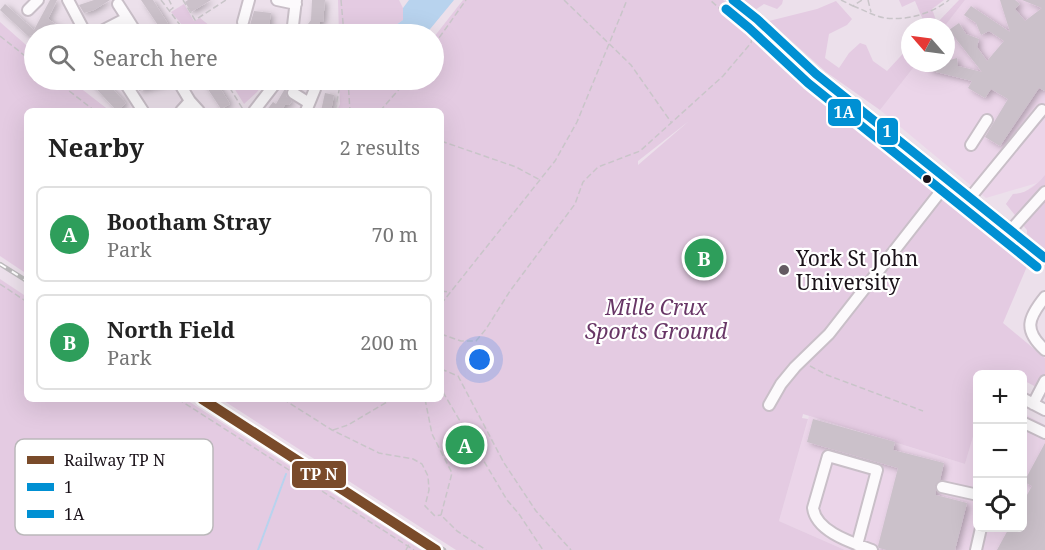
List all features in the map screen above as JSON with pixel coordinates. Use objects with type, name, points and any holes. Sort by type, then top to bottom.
[{"type":"street","points":[[28,10],[38,0]]},
{"type":"street","points":[[68,0],[81,24]]},
{"type":"street","points":[[243,22],[249,0]]},
{"type":"street","points":[[277,0],[296,2],[293,24]]},
{"type":"street","points":[[734,0],[816,74],[1045,258]]},
{"type":"street","points":[[118,4],[131,24]]},
{"type":"street","points":[[115,24],[127,18]]},
{"type":"street","points":[[129,90],[141,108]]},
{"type":"street","points":[[183,90],[197,108]]},
{"type":"street","points":[[256,108],[271,90]]},
{"type":"street","points":[[288,90],[307,107],[314,90]]},
{"type":"street","points":[[184,108],[190,101]]},
{"type":"street","points":[[969,198],[1041,110]]},
{"type":"street","points":[[970,145],[987,120]]},
{"type":"street","points":[[770,405],[781,384],[829,334],[948,182]]},
{"type":"street","points":[[1010,231],[1045,192]]},
{"type":"street","points":[[1045,297],[1032,314],[1029,323],[1031,332],[1045,350]]},
{"type":"street","points":[[1033,404],[1045,381]]},
{"type":"street","points":[[1027,400],[1045,410]]},
{"type":"street","points":[[1027,424],[1045,433]]},
{"type":"street","points":[[857,545],[877,470],[828,456],[813,508],[814,516],[821,525],[857,545],[873,550]]},
{"type":"street","points":[[942,487],[973,494]]},
{"type":"street","points":[[976,550],[980,532]]},
{"type":"path","points":[[161,0],[179,24]]},
{"type":"path","points":[[168,11],[173,8],[170,0]]},
{"type":"path","points":[[183,0],[195,20],[226,0]]},
{"type":"path","points":[[341,0],[343,24]]},
{"type":"path","points":[[444,31],[466,0]]},
{"type":"path","points":[[564,0],[631,65],[672,122]]},
{"type":"path","points":[[444,300],[555,160],[577,122],[627,0]]},
{"type":"path","points":[[444,335],[461,341],[476,341],[533,259],[575,204],[583,182],[598,167],[640,151],[723,76],[751,43],[752,37],[710,0]]},
{"type":"path","points":[[841,0],[886,18],[914,16],[930,12],[949,0]]},
{"type":"path","points":[[853,6],[862,0]]},
{"type":"path","points":[[868,0],[871,13]]},
{"type":"path","points":[[0,36],[24,55]]},
{"type":"path","points":[[68,90],[91,108]]},
{"type":"path","points":[[231,90],[242,108]]},
{"type":"path","points":[[336,108],[339,90]]},
{"type":"path","points":[[349,90],[350,108]]},
{"type":"path","points":[[383,108],[398,90]]},
{"type":"path","points":[[444,142],[516,167],[540,180]]},
{"type":"path","points":[[0,284],[24,300]]},
{"type":"path","points":[[444,291],[451,292]]},
{"type":"path","points":[[805,357],[814,369],[923,411]]},
{"type":"path","points":[[444,370],[458,376],[504,463],[536,512],[571,550]]},
{"type":"path","points":[[444,394],[489,470],[543,550]]},
{"type":"path","points":[[183,402],[414,550]]},
{"type":"path","points":[[288,402],[332,430],[379,453],[413,459],[422,465],[428,476],[429,490],[424,506],[435,516],[441,515]]},
{"type":"path","points":[[332,430],[348,425],[387,402]]},
{"type":"path","points":[[426,402],[432,434],[452,472],[441,515]]},
{"type":"path","points":[[441,515],[457,531],[486,550]]},
{"type":"path","points":[[406,550],[418,526]]},
{"type":"shaded area","points":[[965,0],[1045,0],[1045,250],[1027,234],[1027,230],[1006,204],[1013,194],[1022,194],[1037,183],[986,198],[880,110],[910,72],[955,72],[955,18],[951,18]]},
{"type":"shaded area","points":[[1027,415],[1045,425],[1045,550],[845,550],[779,521],[809,416],[965,464],[973,437],[973,532],[1027,532]]},
{"type":"green space","points":[[338,0],[399,0],[403,8],[403,20],[397,24],[339,24]]},
{"type":"green space","name":"Mille Crux Sports Ground","points":[[463,0],[723,0],[766,36],[772,45],[907,160],[925,181],[1031,257],[1003,323],[1045,358],[1045,379],[1041,377],[1036,387],[1027,382],[1027,370],[973,370],[973,437],[965,464],[803,414],[802,418],[808,419],[779,521],[845,550],[456,550],[226,402],[444,402],[444,108],[338,108],[339,90],[444,90],[444,24]],"holes":[[[689,121],[638,165],[638,161]]]},
{"type":"green space","points":[[742,0],[783,0],[777,9],[764,4],[755,10]]},
{"type":"green space","points":[[899,0],[944,0],[932,9],[935,18],[922,18],[915,1],[902,7]]},
{"type":"green space","points":[[959,0],[965,0],[951,18],[942,18]]},
{"type":"green space","points":[[836,1],[852,19],[847,25],[829,34],[825,58],[839,68],[849,53],[860,43],[866,45],[873,61],[887,71],[901,56],[901,72],[910,72],[880,110],[826,72],[769,21],[817,9]]},
{"type":"green space","points":[[184,4],[194,21],[200,18],[208,24],[181,24],[171,12]]},
{"type":"green space","points":[[0,22],[24,43],[24,90],[83,90],[106,108],[24,108],[24,272],[0,256]]},
{"type":"green space","points":[[235,90],[258,90],[257,92],[244,104]]},
{"type":"green space","points":[[1045,175],[1045,250],[1027,234],[1027,230],[1006,204],[1013,194],[1031,188]]},
{"type":"green space","points":[[0,279],[24,295],[24,402],[190,402],[421,550],[0,550]]},
{"type":"water","points":[[409,0],[454,0],[434,24],[397,24],[403,20],[403,8]]},
{"type":"building","points":[[50,0],[57,0],[48,19],[55,24],[37,24]]},
{"type":"building","points":[[94,0],[110,0],[84,13],[79,5]]},
{"type":"building","points":[[141,0],[153,0],[168,24],[157,24]]},
{"type":"building","points":[[211,0],[191,12],[185,2]]},
{"type":"building","points":[[312,0],[325,0],[323,22],[308,24],[311,20]]},
{"type":"building","points":[[1000,0],[1015,0],[1020,4],[1015,9],[1025,21],[1042,8],[1022,0],[1045,0],[1045,91],[1039,88],[1000,146],[985,137],[1008,99],[991,89],[985,98],[968,88],[972,81],[936,72],[955,72],[955,59],[957,58],[958,66],[982,72],[955,38],[955,26],[959,23],[966,34],[979,39],[977,47],[987,61],[1004,41],[989,31],[981,35],[976,23],[964,15],[971,6],[1010,32]]},
{"type":"building","points":[[5,4],[27,24],[24,24],[24,32],[0,10]]},
{"type":"building","points":[[254,11],[271,13],[269,24],[250,24]]},
{"type":"building","points":[[97,90],[114,90],[126,103],[120,108],[114,108]]},
{"type":"building","points":[[209,90],[221,90],[230,104],[220,108]]},
{"type":"building","points":[[286,90],[286,96],[292,101],[283,108],[268,108],[273,102],[276,104]]},
{"type":"building","points":[[325,93],[334,95],[332,108],[322,108]]},
{"type":"building","points":[[813,419],[895,442],[893,450],[944,463],[940,480],[935,485],[936,495],[967,503],[955,550],[879,548],[898,468],[807,442]]},
{"type":"building","points":[[1045,443],[1045,550],[997,550],[1007,532],[1027,532],[1027,495],[1032,486],[1027,484],[1027,476]]},
{"type":"waterway","points":[[258,550],[286,474]]},
{"type":"railway","points":[[0,264],[24,279]]},
{"type":"railway","points":[[215,402],[444,550]]},
{"type":"transit line","name":"1","points":[[733,0],[816,74],[1045,258]]},
{"type":"transit line","name":"1A","points":[[726,9],[808,83],[1037,267]]},
{"type":"transit line","points":[[207,402],[436,550]]},
{"type":"place","name":"North Field","points":[[704,258]]},
{"type":"place","name":"York St John University","points":[[784,270]]},
{"type":"place","name":"Bootham Stray","points":[[465,445]]}]
